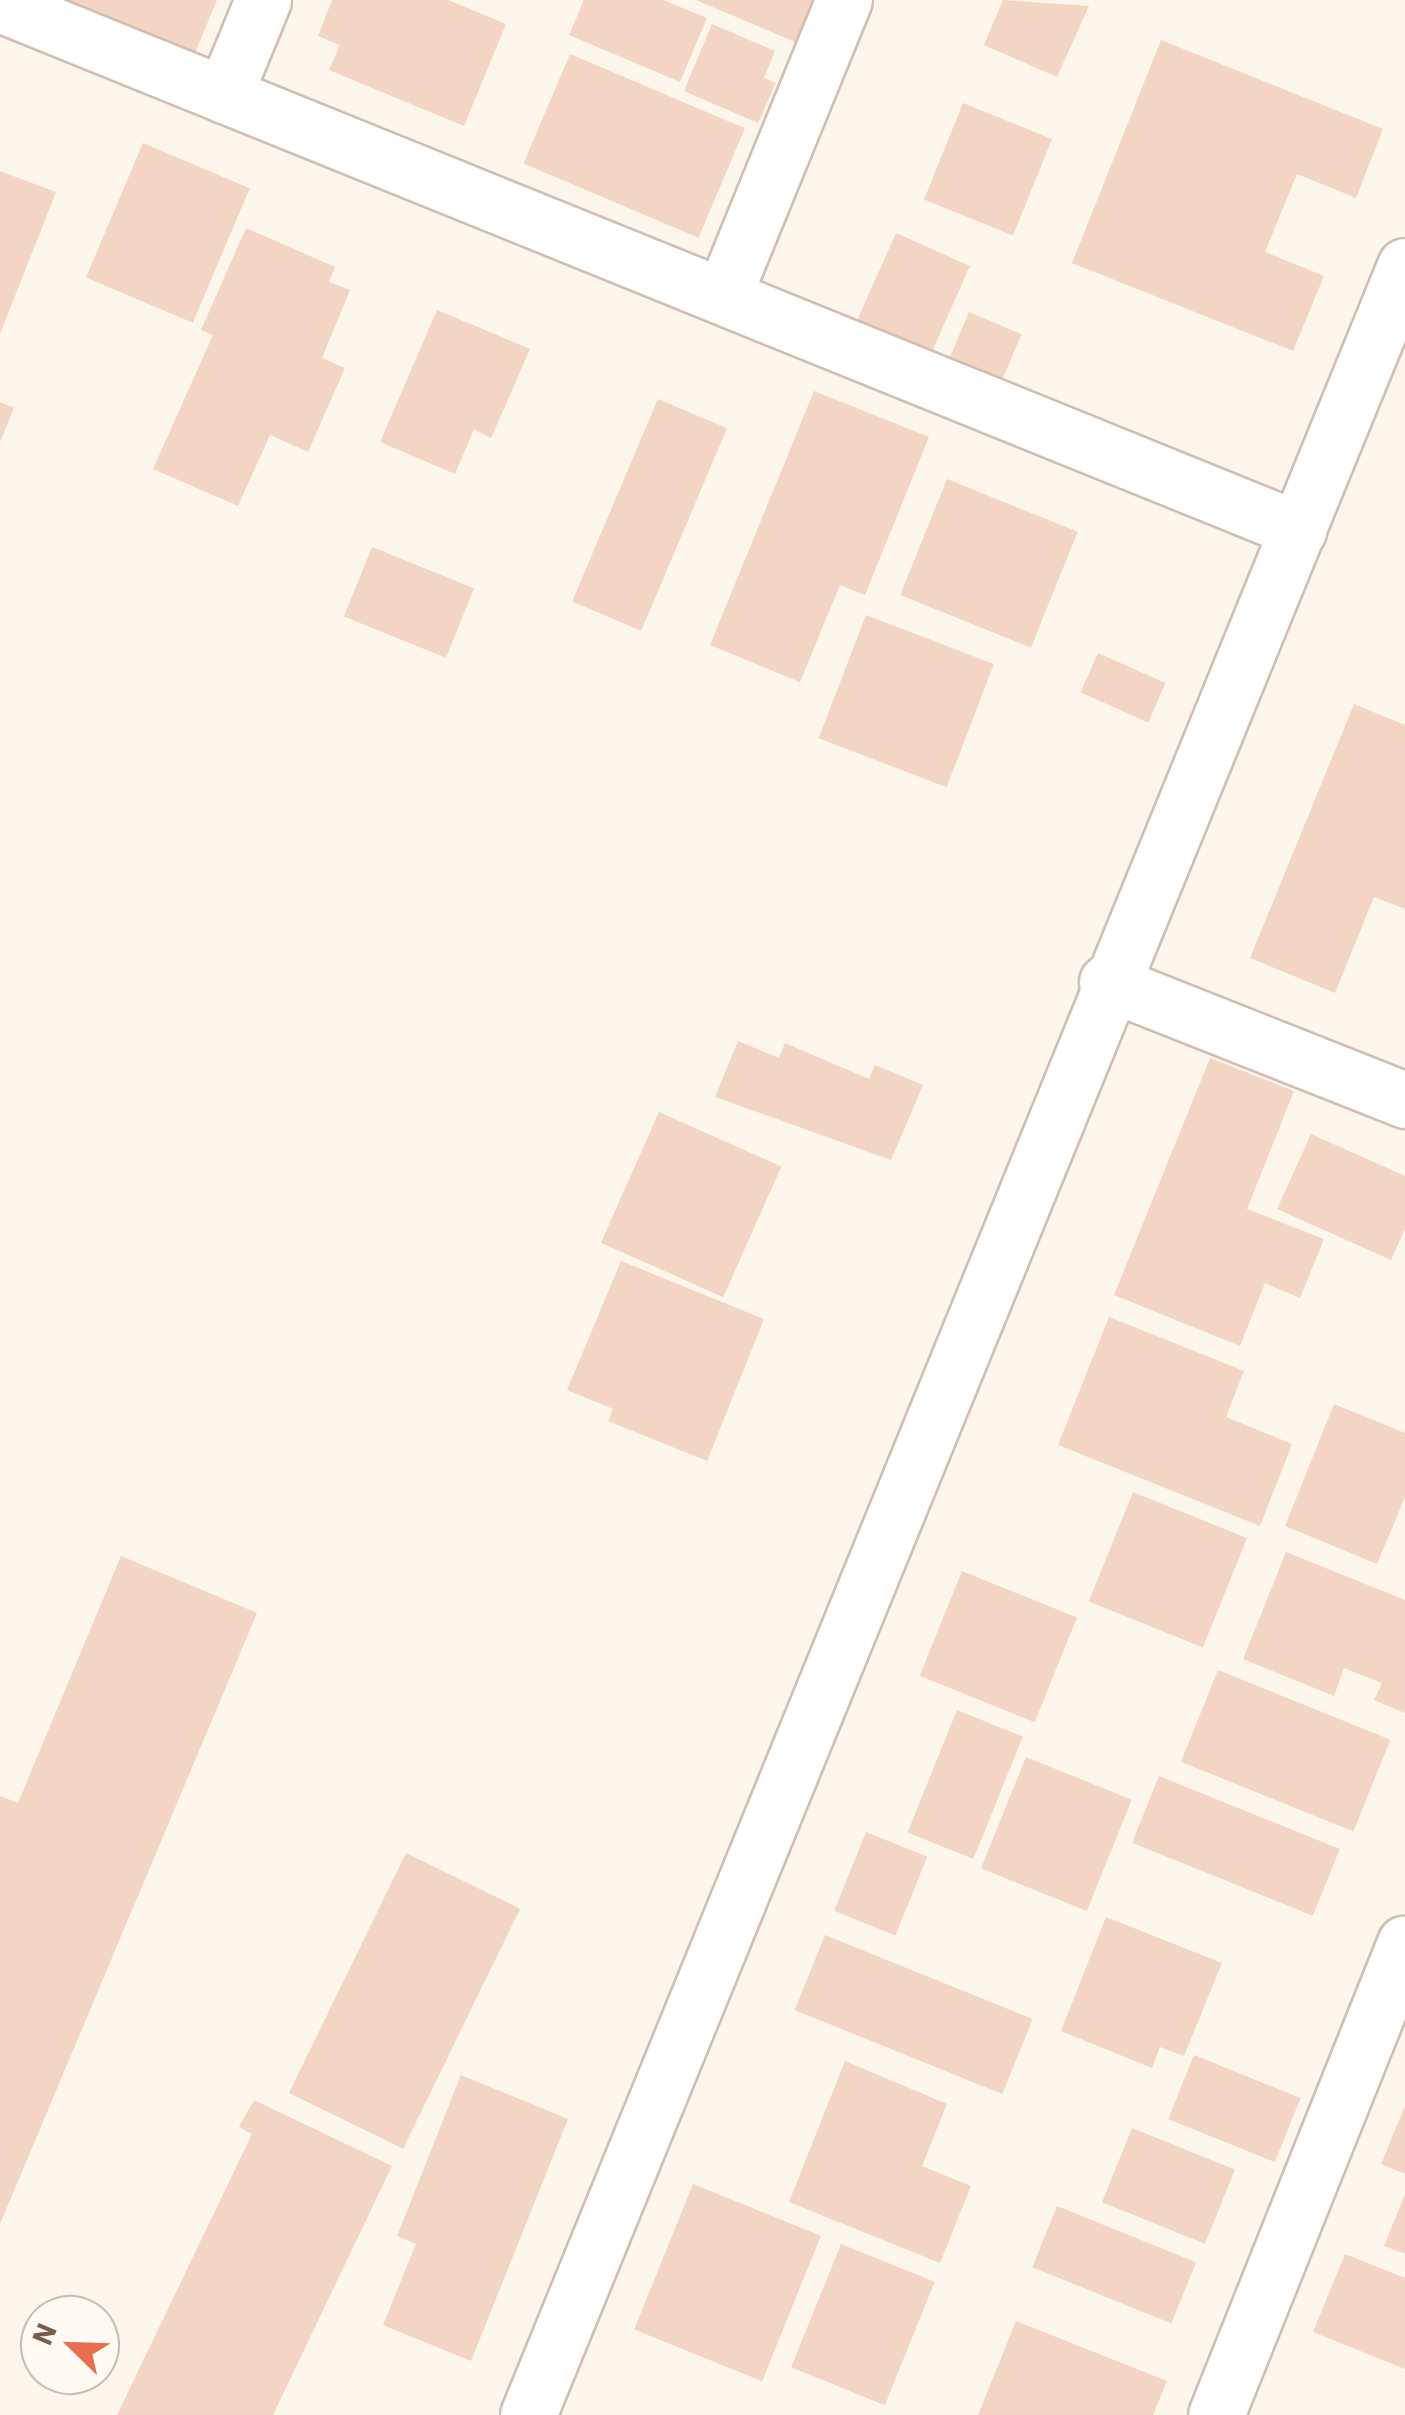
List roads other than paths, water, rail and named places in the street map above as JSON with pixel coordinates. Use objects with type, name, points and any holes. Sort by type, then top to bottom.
[{"type":"street","points":[[224,95],[263,0]]},
{"type":"street","points":[[724,296],[844,0]]},
{"type":"street","points":[[0,4],[1299,530]]},
{"type":"street","points":[[528,2415],[1107,982],[1299,530],[1405,266]]},
{"type":"street","points":[[1107,982],[1405,1100]]},
{"type":"street","points":[[1216,2415],[1405,1943]]}]
